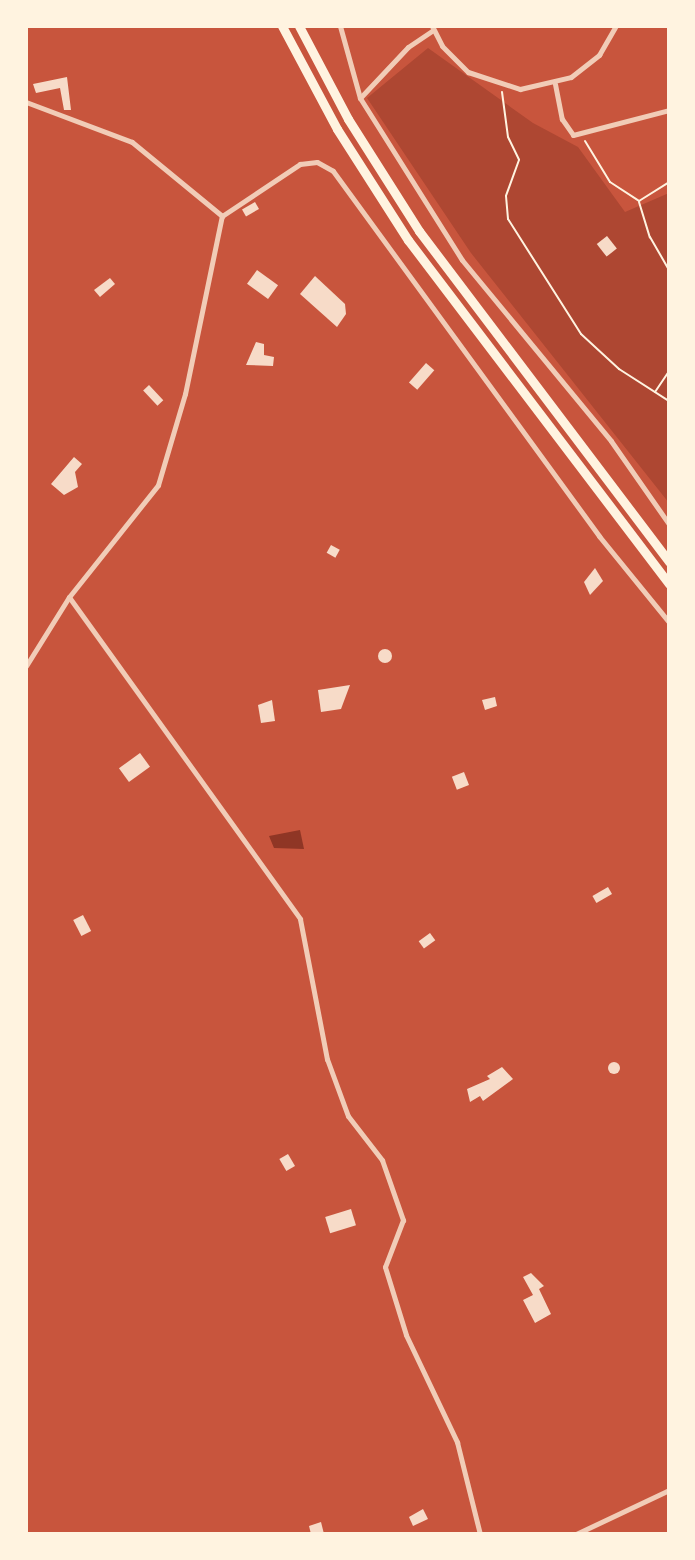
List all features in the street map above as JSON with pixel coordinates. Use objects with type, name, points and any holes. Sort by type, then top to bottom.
[{"type":"highway","points":[[282,26],[337,129],[408,240],[669,584]]},
{"type":"highway","points":[[301,26],[311,50],[419,231],[669,562]]},
{"type":"street","points":[[340,26],[346,64],[360,98],[462,260],[611,441],[669,524]]},
{"type":"street","points":[[360,98],[408,47],[432,28],[468,72],[502,87],[555,84],[586,67],[616,26]]},
{"type":"street","points":[[555,84],[566,128],[581,133],[669,110]]},
{"type":"street","points":[[26,102],[132,142],[222,216]]},
{"type":"street","points":[[26,666],[69,597],[158,485],[185,394],[222,216],[300,164],[317,162],[333,171],[599,536],[669,622]]},
{"type":"street","points":[[69,597],[300,919],[327,1059],[348,1116],[382,1160],[403,1220],[385,1267],[406,1335],[457,1442],[480,1534]]},
{"type":"street","points":[[576,1534],[669,1490]]},
{"type":"path","points":[[502,87],[508,137],[519,160],[506,196],[508,219],[581,334],[669,401]]},
{"type":"path","points":[[581,133],[610,182],[639,201],[650,237],[669,270]]},
{"type":"path","points":[[639,201],[669,182]]},
{"type":"path","points":[[669,302],[669,312]]},
{"type":"path","points":[[655,393],[669,371]]},
{"type":"shaded area","points":[[428,48],[533,123],[578,147],[625,212],[669,193],[669,503],[471,253],[367,98]]},
{"type":"shaded area","points":[[300,830],[304,849],[274,848],[269,836]]},
{"type":"building","points":[[67,77],[71,110],[64,110],[60,88],[36,93],[33,84]]},
{"type":"building","points":[[255,202],[259,209],[246,216],[242,210]]},
{"type":"building","points":[[607,236],[617,249],[607,257],[597,244]]},
{"type":"building","points":[[257,270],[278,285],[268,299],[247,284]]},
{"type":"building","points":[[315,276],[345,304],[346,314],[337,327],[300,294]]},
{"type":"building","points":[[110,278],[115,284],[100,297],[94,290]]},
{"type":"building","points":[[256,342],[264,344],[264,355],[274,357],[273,366],[246,365]]},
{"type":"building","points":[[426,363],[434,370],[417,390],[409,383]]},
{"type":"building","points":[[149,385],[163,400],[157,406],[143,390]]},
{"type":"building","points":[[74,457],[82,464],[75,472],[78,487],[64,495],[51,484]]},
{"type":"building","points":[[331,545],[340,550],[335,558],[327,553]]},
{"type":"building","points":[[595,568],[603,581],[590,595],[584,582]]},
{"type":"building","points":[[385,649],[392,656],[385,663],[378,656]]},
{"type":"building","points":[[350,685],[341,709],[321,712],[318,690]]},
{"type":"building","points":[[495,697],[497,706],[485,710],[482,700]]},
{"type":"building","points":[[272,700],[275,721],[261,723],[258,705]]},
{"type":"building","points":[[140,753],[150,767],[129,782],[119,768]]},
{"type":"building","points":[[464,772],[469,785],[457,790],[452,777]]},
{"type":"building","points":[[608,887],[612,894],[596,903],[592,896]]},
{"type":"building","points":[[83,915],[91,931],[81,936],[73,920]]},
{"type":"building","points":[[430,933],[435,940],[424,949],[419,941]]},
{"type":"building","points":[[614,1062],[620,1068],[614,1074],[608,1068]]},
{"type":"building","points":[[502,1067],[513,1079],[483,1101],[480,1096],[470,1102],[467,1089],[490,1079],[487,1076]]},
{"type":"building","points":[[288,1154],[295,1166],[286,1171],[279,1159]]},
{"type":"building","points":[[351,1209],[356,1225],[330,1233],[325,1217]]},
{"type":"building","points":[[531,1273],[544,1286],[539,1289],[551,1314],[535,1323],[523,1300],[533,1295],[523,1277]]},
{"type":"building","points":[[423,1509],[428,1519],[413,1526],[409,1517]]},
{"type":"building","points":[[321,1522],[324,1534],[311,1534],[309,1526]]}]
